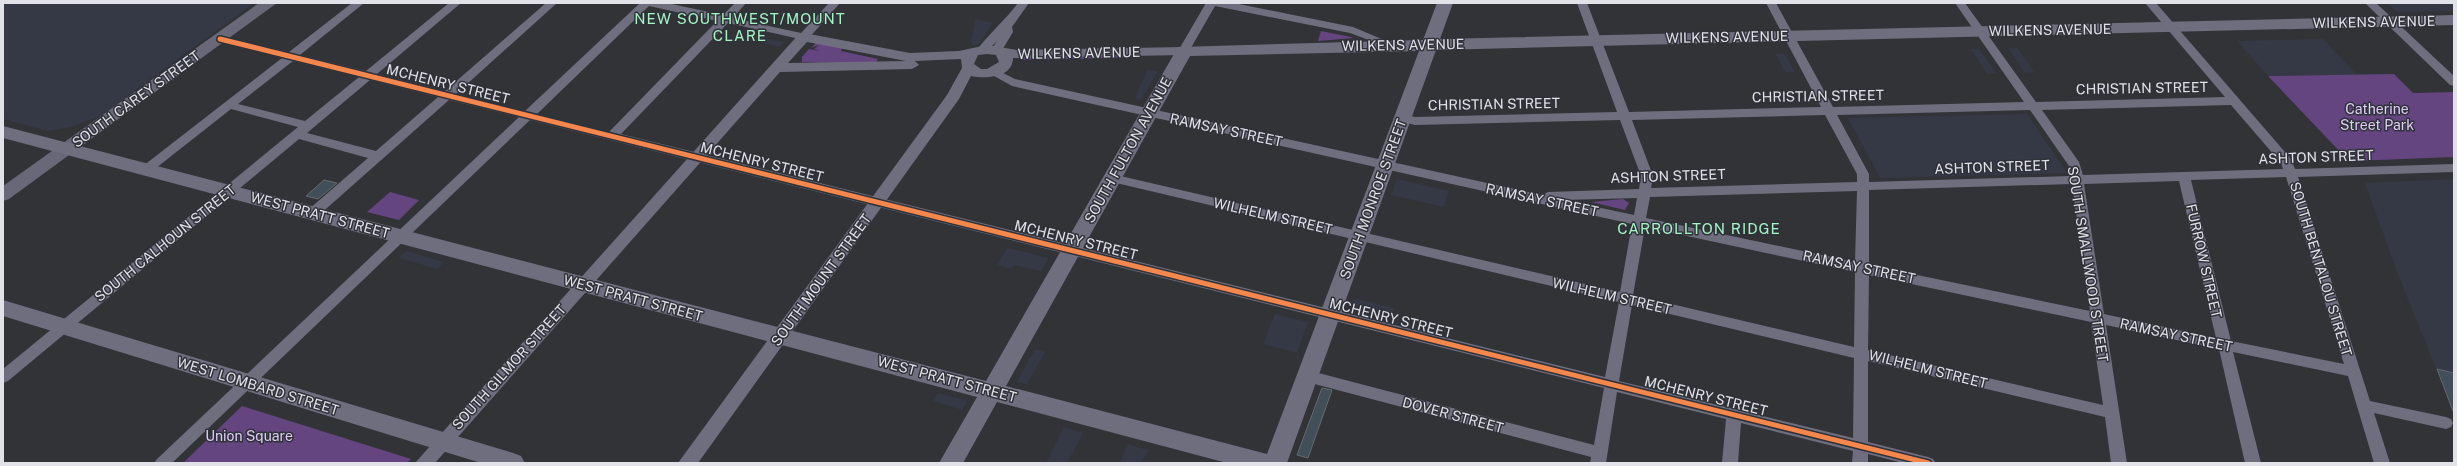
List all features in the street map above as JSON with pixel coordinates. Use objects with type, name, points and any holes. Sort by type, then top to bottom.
[{"type":"main road","name":"SOUTH CAREY STREET","points":[[3,195],[269,3]]},
{"type":"main road","name":"SOUTH MONROE STREET","points":[[1275,463],[1446,3]]},
{"type":"main road","name":"WILKENS AVENUE","points":[[2393,25],[2454,20]]},
{"type":"main road","name":"WILKENS AVENUE","points":[[1182,55],[2393,25],[2454,27]]},
{"type":"main road","name":"WILKENS AVENUE","points":[[1182,55],[1390,45],[1429,48]]},
{"type":"main road","name":"SOUTH FULTON AVENUE","points":[[951,463],[1182,55]]},
{"type":"main road","name":"WEST PRATT STREET","points":[[3,132],[1264,463]]},
{"type":"main road","name":"WEST LOMBARD STREET","points":[[3,308],[513,463]]},
{"type":"street","points":[[147,169],[359,3]]},
{"type":"street","name":"SOUTH CALHOUN STREET","points":[[3,377],[456,3]]},
{"type":"street","points":[[313,213],[552,3]]},
{"type":"street","points":[[162,463],[646,3]]},
{"type":"street","points":[[652,3],[804,37]]},
{"type":"street","points":[[611,137],[741,3]]},
{"type":"street","name":"SOUTH GILMOR STREET","points":[[424,463],[582,284],[835,3]]},
{"type":"street","points":[[777,68],[953,63],[993,71],[1006,59],[989,51],[1007,32],[1006,27],[1024,3]]},
{"type":"street","name":"SOUTH FULTON AVENUE","points":[[1182,55],[1211,3]]},
{"type":"street","points":[[1217,3],[1353,30],[1390,45]]},
{"type":"street","points":[[1582,3],[1647,176],[1599,458]]},
{"type":"street","points":[[1771,3],[1863,174],[1860,463]]},
{"type":"street","name":"SOUTH SMALLWOOD STREET","points":[[1960,3],[2075,165],[2119,463]]},
{"type":"street","name":"SOUTH BENTALOU STREET","points":[[2150,3],[2287,162],[2382,463]]},
{"type":"street","points":[[2370,3],[2454,82]]},
{"type":"street","name":"WILKENS AVENUE","points":[[804,37],[910,57],[959,55],[989,51],[1017,54],[1182,55]]},
{"type":"street","name":"MCHENRY STREET","points":[[220,39],[1928,463]]},
{"type":"street","name":"SOUTH MOUNT STREET","points":[[687,463],[954,96],[968,67],[968,59],[989,51]]},
{"type":"street","name":"WILKENS AVENUE","points":[[993,71],[1019,63],[1182,55]]},
{"type":"street","name":"SOUTH MOUNT STREET","points":[[954,96],[993,71]]},
{"type":"street","name":"RAMSAY STREET","points":[[993,71],[1009,81],[1150,113],[1639,221],[2353,372]]},
{"type":"street","name":"CHRISTIAN STREET","points":[[1403,118],[1415,121],[2234,101]]},
{"type":"street","points":[[229,105],[307,126]]},
{"type":"street","points":[[297,134],[378,156]]},
{"type":"street","name":"ASHTON STREET","points":[[1532,197],[1644,192],[2454,168]]},
{"type":"street","name":"FURROW STREET","points":[[2184,176],[2253,463]]},
{"type":"street","name":"WILHELM STREET","points":[[1112,178],[2112,413]]},
{"type":"street","name":"DOVER STREET","points":[[1307,376],[1599,458]]},
{"type":"street","points":[[2363,405],[2446,423]]},
{"type":"street","points":[[1730,463],[1734,415]]},
{"type":"shaded area","points":[[3,3],[254,3],[100,116],[71,127],[47,131],[3,119]]},
{"type":"shaded area","points":[[2387,3],[2454,3],[2454,11],[2398,12]]},
{"type":"shaded area","points":[[975,19],[993,23],[978,45],[971,45]]},
{"type":"shaded area","points":[[754,36],[784,42],[780,47],[750,40]]},
{"type":"shaded area","points":[[2323,39],[2357,75],[2268,76],[2237,41]]},
{"type":"shaded area","points":[[2008,48],[2017,48],[2034,72],[2025,73]]},
{"type":"shaded area","points":[[1971,49],[1979,49],[1996,73],[1987,74]]},
{"type":"shaded area","points":[[1776,54],[1785,54],[1795,72],[1785,72]]},
{"type":"shaded area","points":[[1147,70],[1158,71],[1141,100],[1135,98]]},
{"type":"shaded area","points":[[2027,114],[2067,173],[1880,178],[1848,118]]},
{"type":"shaded area","points":[[1397,179],[1449,191],[1444,207],[1391,195]]},
{"type":"shaded area","points":[[2454,179],[2454,413],[2397,272],[2365,183]]},
{"type":"shaded area","points":[[1007,248],[1049,258],[1041,271],[1014,265],[1011,269],[997,265]]},
{"type":"shaded area","points":[[406,251],[444,262],[437,269],[399,258]]},
{"type":"shaded area","points":[[1354,298],[1394,308],[1392,315],[1352,305]]},
{"type":"shaded area","points":[[1275,314],[1308,322],[1297,353],[1263,344]]},
{"type":"shaded area","points":[[1035,349],[1045,352],[1027,384],[1017,382]]},
{"type":"shaded area","points":[[938,393],[968,401],[962,410],[933,401]]},
{"type":"shaded area","points":[[1064,427],[1083,433],[1067,463],[1046,463]]},
{"type":"shaded area","points":[[1128,444],[1148,450],[1142,463],[1119,463]]},
{"type":"green space","points":[[1321,31],[1351,37],[1354,38],[1318,41]]},
{"type":"green space","points":[[816,43],[842,48],[841,51],[878,59],[875,64],[802,62],[802,57],[809,49],[820,51],[814,49],[819,45],[811,48]]},
{"type":"green space","points":[[1133,56],[1119,58],[1021,60],[1021,57]]},
{"type":"green space","name":"Catherine Street Park","points":[[2394,74],[2413,93],[2454,92],[2454,157],[2352,161],[2345,157],[2268,76]]},
{"type":"green space","points":[[390,192],[419,200],[399,220],[367,212]]},
{"type":"green space","points":[[1623,199],[1629,203],[1625,210],[1591,202]]},
{"type":"green space","name":"Union Square","points":[[242,406],[411,459],[407,463],[183,463]]},
{"type":"building","points":[[324,180],[337,183],[318,199],[306,196]]},
{"type":"building","points":[[2437,369],[2454,373],[2454,411],[2453,411]]},
{"type":"building","points":[[1322,388],[1332,390],[1308,458],[1297,455]]},
{"type":"cycle path","points":[[220,39],[1928,463]]},
{"type":"district","name":"NEW SOUTHWEST/MOUNT CLARE","points":[[740,28]]},
{"type":"district","name":"CARROLLTON RIDGE","points":[[1699,229]]}]
